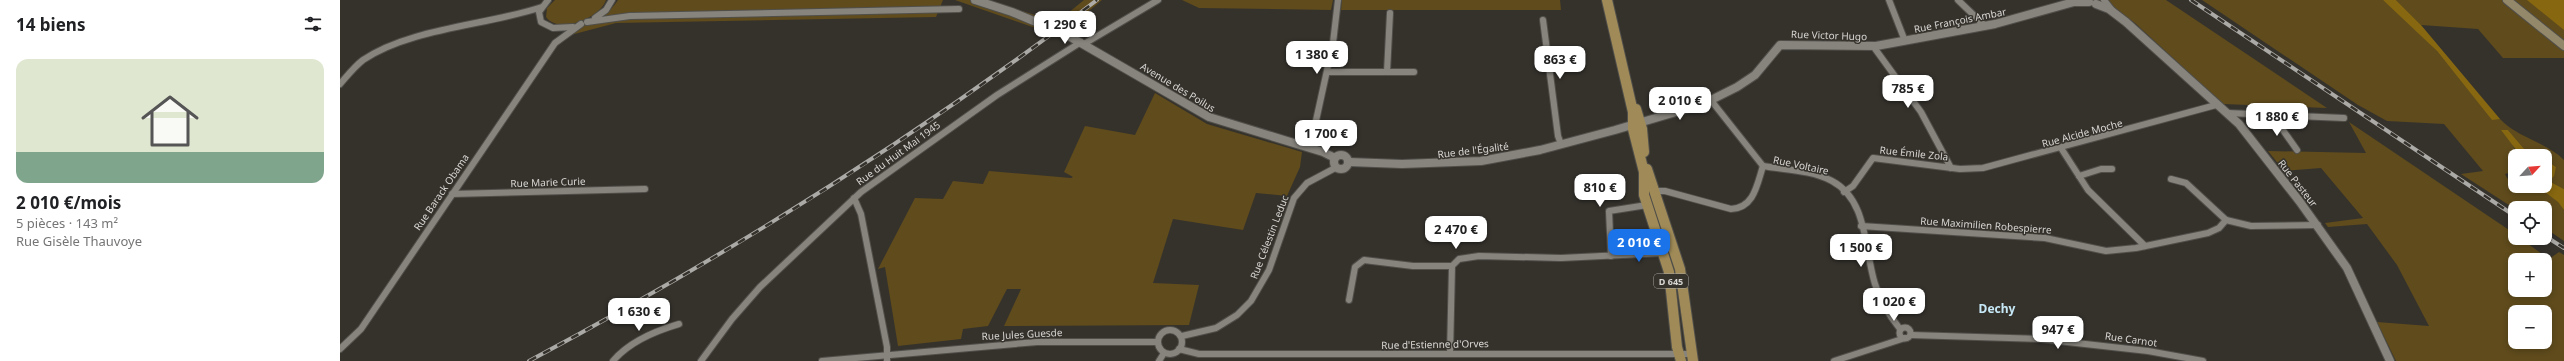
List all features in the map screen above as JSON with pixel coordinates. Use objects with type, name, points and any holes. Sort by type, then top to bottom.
[{"type":"main road","points":[[2507,0],[2564,46]]},
{"type":"main road","points":[[1610,6],[1624,66],[1629,97],[1636,121]]},
{"type":"main road","name":"D 645","points":[[1636,121],[1646,174],[1654,191],[1680,270],[1692,358]]},
{"type":"main road","name":"D 645","points":[[1646,174],[1643,192],[1670,277],[1680,358]]},
{"type":"street","points":[[539,18],[542,7],[548,0]]},
{"type":"street","name":"Avenue des Poilus","points":[[975,0],[1035,20],[1083,43],[1209,117],[1310,148],[1335,158]]},
{"type":"street","name":"Rue du Huit Mai 1945","points":[[701,361],[732,319],[760,287],[854,198],[873,182],[997,95],[1158,0]]},
{"type":"street","points":[[1889,0],[1905,41]]},
{"type":"street","points":[[1958,0],[1985,26]]},
{"type":"street","points":[[2090,2],[2101,3],[2104,0]]},
{"type":"street","name":"Rue Pasteur","points":[[2104,0],[2116,14],[2242,127],[2318,225],[2350,274],[2390,361]]},
{"type":"street","name":"Rue François Ambar","points":[[1873,46],[1985,26],[2076,1],[2090,2]]},
{"type":"street","points":[[518,15],[539,18],[543,24],[555,28],[587,22],[600,15],[612,2]]},
{"type":"street","points":[[612,2],[614,11],[630,16]]},
{"type":"street","points":[[1310,148],[1327,72],[1338,2]]},
{"type":"street","name":"Rue Pasteur","points":[[2090,2],[2116,14]]},
{"type":"street","points":[[340,84],[363,60],[393,45],[461,25],[518,15],[542,7]]},
{"type":"street","points":[[587,22],[630,16],[959,9]]},
{"type":"street","points":[[1387,72],[1390,13]]},
{"type":"street","points":[[1543,20],[1558,136],[1561,144]]},
{"type":"street","name":"Rue Barack Obama","points":[[340,349],[361,329],[555,43],[581,24]]},
{"type":"street","points":[[555,28],[557,34],[555,43]]},
{"type":"street","name":"Rue Victor Hugo","points":[[1598,134],[1636,121],[1710,100],[1752,78],[1780,45],[1873,46]]},
{"type":"street","name":"Rue Émile Zola","points":[[1873,46],[1921,112],[1951,168]]},
{"type":"street","points":[[1327,72],[1414,72]]},
{"type":"street","name":"Rue Voltaire","points":[[1710,100],[1763,166],[1827,179],[1844,192],[1856,205],[1879,295],[1888,314],[1900,329]]},
{"type":"street","name":"Rue Alcide Moche","points":[[1951,168],[1989,167],[2216,104]]},
{"type":"street","points":[[2227,113],[2271,113],[2344,118]]},
{"type":"street","points":[[2271,113],[2297,150]]},
{"type":"street","name":"Rue de l'Égalité","points":[[1349,162],[1402,164],[1466,162],[1502,157],[1598,134]]},
{"type":"street","points":[[2060,148],[2088,190],[2145,246]]},
{"type":"street","points":[[1344,156],[1349,162],[1346,167],[1337,167],[1333,164],[1335,158],[1344,156]]},
{"type":"street","name":"Rue Émile Zola","points":[[1844,192],[1852,186],[1873,158],[1951,168]]},
{"type":"street","points":[[1654,191],[1665,191],[1731,209],[1742,209],[1750,204],[1763,166]]},
{"type":"street","name":"Rue Célestin Leduc","points":[[1182,336],[1216,328],[1237,315],[1251,301],[1269,270],[1294,198],[1310,181],[1337,167]]},
{"type":"street","points":[[2079,176],[2101,169],[2112,169]]},
{"type":"street","points":[[2171,180],[2186,183],[2226,220],[2251,226],[2318,225]]},
{"type":"street","name":"Rue Marie Curie","points":[[452,194],[645,189]]},
{"type":"street","points":[[854,198],[861,214],[887,358]]},
{"type":"street","points":[[1611,256],[1609,211],[1647,205]]},
{"type":"street","name":"Rue Maximilien Robespierre","points":[[1861,226],[2051,239],[2099,251],[2145,246],[2211,232],[2226,220]]},
{"type":"street","points":[[1450,354],[1452,266],[1459,259],[1479,256],[1611,256],[1663,252]]},
{"type":"street","points":[[1349,300],[1355,267],[1362,261],[1452,266]]},
{"type":"street","points":[[613,361],[622,352],[661,330],[679,324]]},
{"type":"street","points":[[1834,361],[1909,338],[1911,335],[1907,329],[1900,329],[1900,335],[1905,338]]},
{"type":"street","points":[[1167,332],[1177,332],[1182,336],[1183,342],[1179,349],[1171,353],[1164,352],[1159,349],[1158,342],[1167,332]]},
{"type":"street","name":"Rue Carnot","points":[[1911,335],[2040,338],[2148,351],[2203,361]]},
{"type":"street","name":"Rue Jules Guesde","points":[[822,361],[887,358],[1037,342],[1158,342]]},
{"type":"street","name":"Rue d'Estienne d'Orves","points":[[1179,349],[1199,354],[1450,354],[1692,358]]},
{"type":"street","points":[[1159,361],[1164,352]]},
{"type":"shaded area","points":[[555,0],[606,0],[596,13],[588,18],[579,22],[560,24],[552,22],[546,17],[547,8]]},
{"type":"shaded area","points":[[618,0],[943,0],[936,17],[616,23],[567,36],[606,13]]},
{"type":"shaded area","points":[[955,0],[988,0],[1057,22],[1084,0],[1102,0],[1066,30],[1058,26],[1050,33]]},
{"type":"shaded area","points":[[1182,0],[1333,0],[1331,10],[1199,8]]},
{"type":"shaded area","points":[[1342,0],[1560,0],[1561,10],[1341,10]]},
{"type":"shaded area","points":[[2109,0],[2166,0],[2327,108],[2223,104],[2135,23],[2111,6]]},
{"type":"shaded area","points":[[2202,0],[2383,0],[2390,4],[2437,51],[2492,119],[2500,119],[2515,131],[2549,149],[2524,149],[2508,130],[2515,149],[2508,149],[2508,173],[2505,174],[2508,180],[2508,193],[2548,193],[2556,199],[2564,210],[2564,241],[2552,233],[2552,201],[2508,201],[2508,204],[2461,174],[2483,171],[2444,124],[2387,121],[2358,105]]},
{"type":"shaded area","points":[[2383,0],[2396,0],[2421,25],[2500,119],[2492,120],[2437,51]]},
{"type":"shaded area","points":[[2396,0],[2564,0],[2564,58],[2503,58],[2478,29],[2421,25]]},
{"type":"shaded area","points":[[2527,0],[2564,0],[2564,30]]},
{"type":"shaded area","points":[[1155,93],[1207,124],[1302,152],[1300,167],[1287,196],[1256,193],[1243,230],[1173,219],[1153,283],[1199,285],[1189,325],[1004,326],[1021,289],[1007,289],[988,326],[963,329],[961,339],[898,346],[885,267],[878,269],[915,198],[943,199],[953,181],[983,184],[989,171],[1071,178],[1073,177],[1064,172],[1085,126],[1135,135]]},
{"type":"shaded area","points":[[2349,122],[2508,229],[2508,245],[2530,245],[2541,253],[2508,253],[2508,297],[2552,297],[2552,257],[2559,252],[2564,255],[2564,361],[2396,361],[2377,322],[2429,326],[2397,265],[2367,224],[2328,227],[2325,223],[2363,218],[2321,168],[2284,171],[2268,151],[2366,153]]},
{"type":"shaded area","points":[[2501,130],[2508,130],[2524,149],[2515,149]]},
{"type":"shaded area","points":[[2552,151],[2564,160],[2564,189],[2552,183],[2552,175],[2556,167],[2552,164]]},
{"type":"shaded area","points":[[2552,164],[2556,167],[2552,178]]},
{"type":"shaded area","points":[[2552,183],[2564,189],[2564,210],[2558,202],[2546,193],[2552,193]]},
{"type":"railway","points":[[529,361],[677,279],[749,236],[891,147],[1029,51],[1097,0]]},
{"type":"railway","points":[[2191,0],[2508,211]]},
{"type":"railway","points":[[2552,240],[2564,248]]},
{"type":"district","name":"Dechy","points":[[1997,308]]}]
